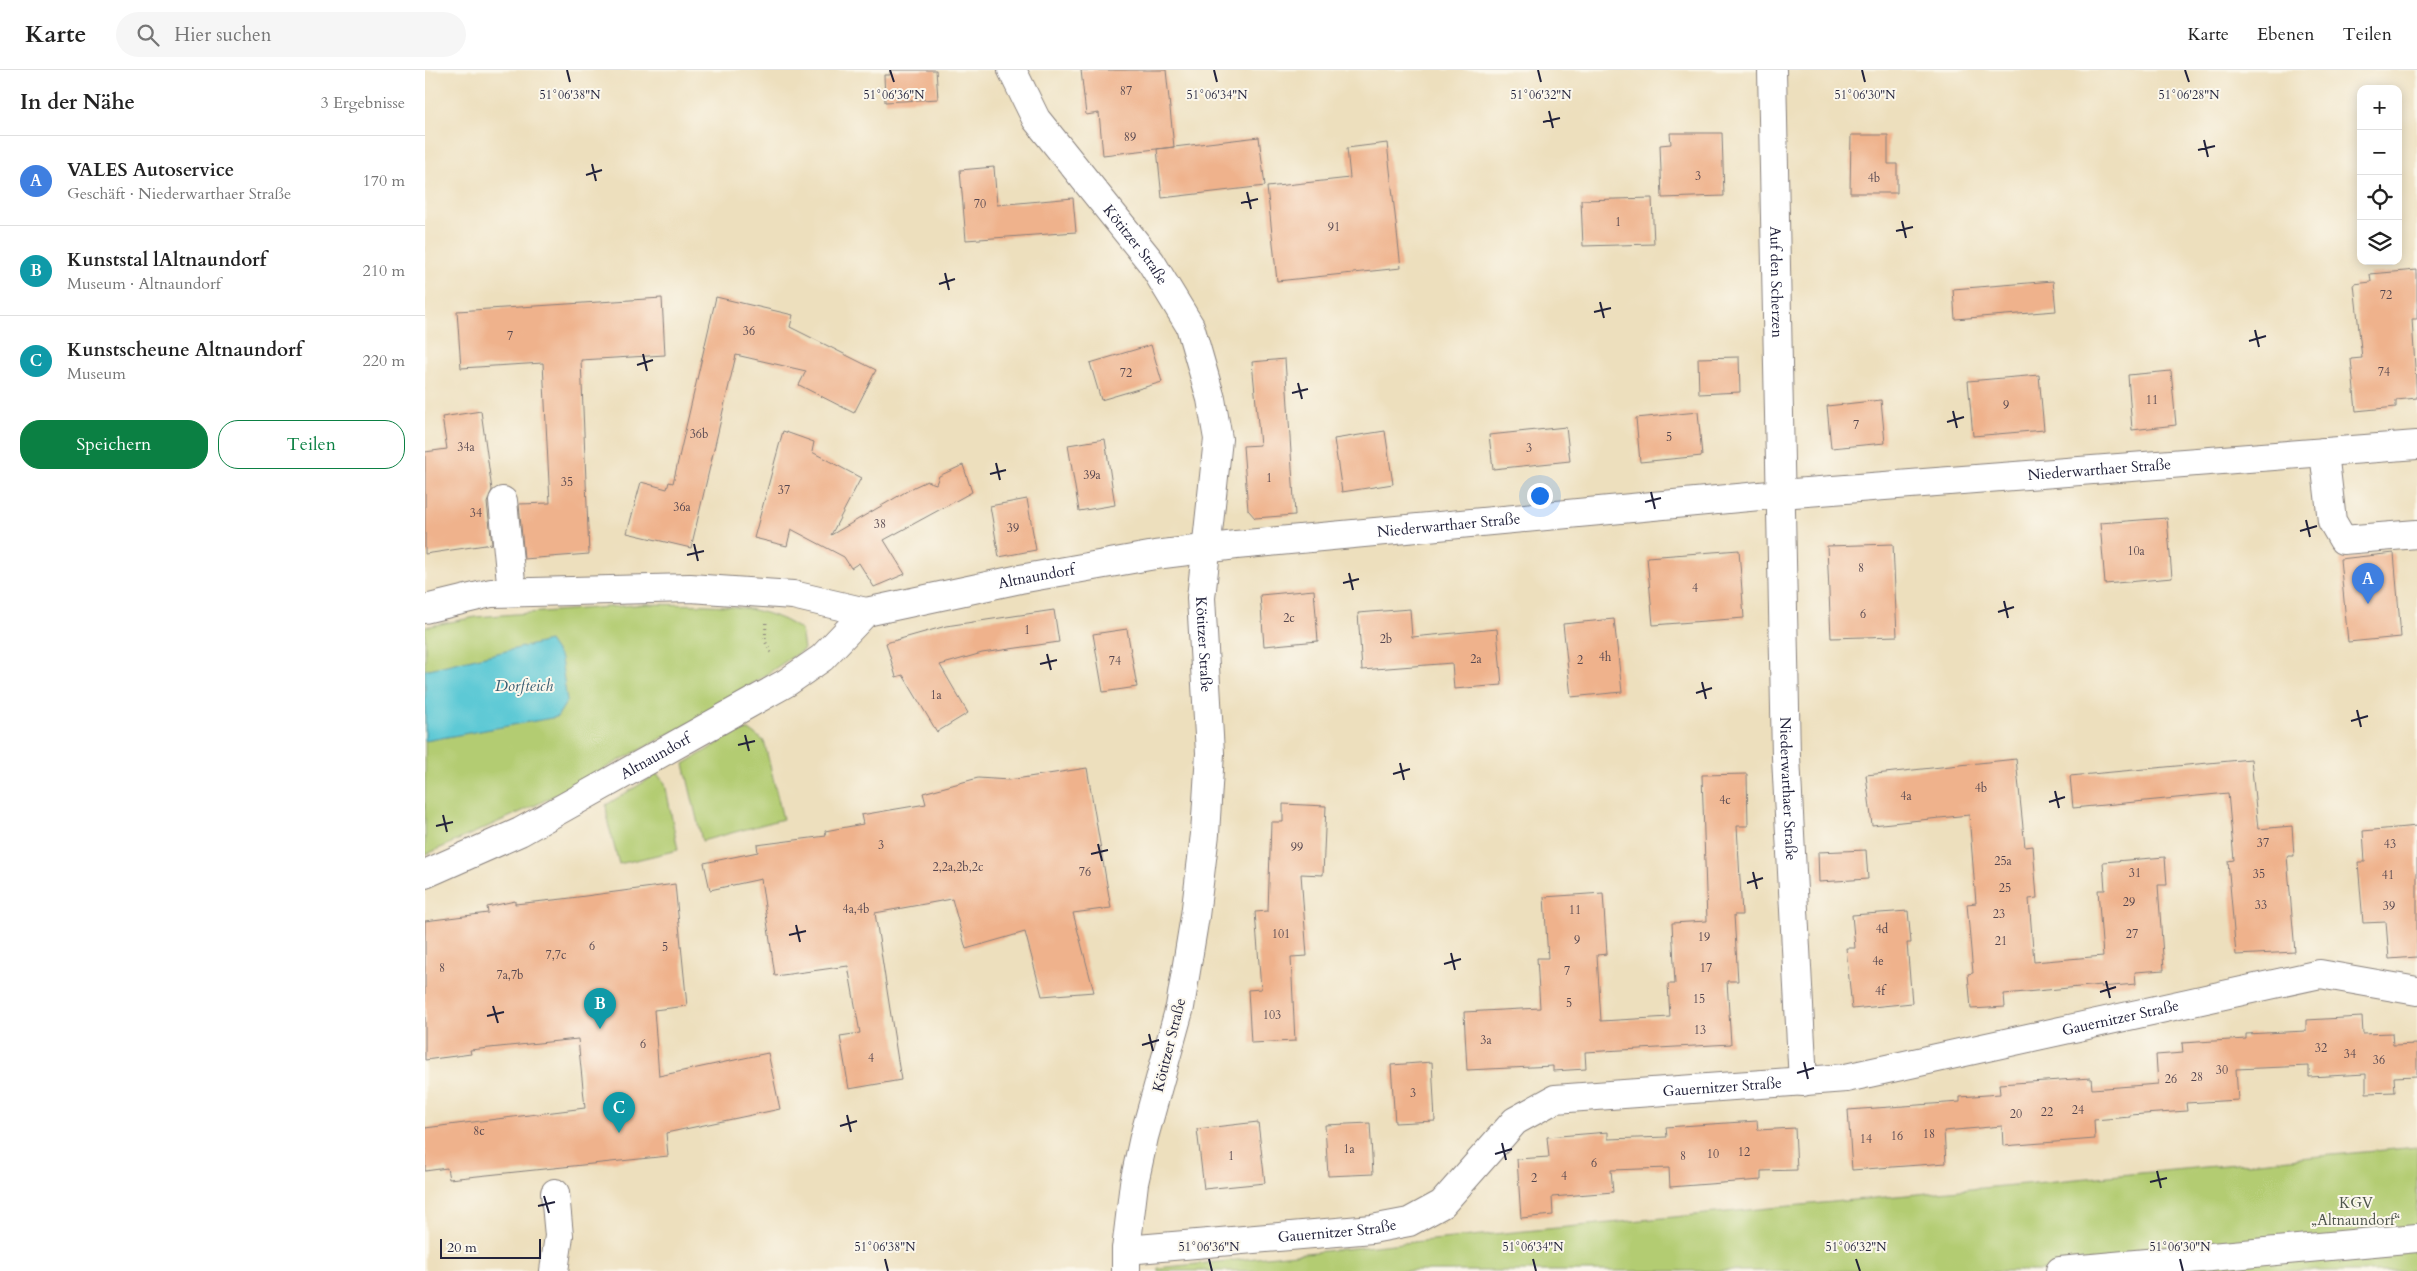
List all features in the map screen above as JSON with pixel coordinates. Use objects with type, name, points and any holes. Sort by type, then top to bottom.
[{"type":"street","name":"Kötitzer Straße","points":[[1012,70],[1036,119],[1151,262],[1190,326],[1211,399],[1218,439],[1201,598],[1209,753],[1205,834],[1195,916],[1180,1007],[1144,1138],[1134,1183],[1126,1260]]},
{"type":"street","name":"Auf den Scherzen","points":[[1772,70],[1781,494]]},
{"type":"street","name":"Niederwarthaer Straße","points":[[1207,548],[1781,494],[2417,445]]},
{"type":"street","points":[[2324,452],[2332,521],[2343,540],[2417,534]]},
{"type":"street","name":"Niederwarthaer Straße","points":[[1781,494],[1786,756],[1803,1082]]},
{"type":"street","points":[[503,501],[512,592]]},
{"type":"street","name":"Altnaundorf","points":[[425,609],[491,592],[690,588],[793,595],[867,612],[1020,579],[1155,555],[1207,548]]},
{"type":"street","name":"Altnaundorf","points":[[425,874],[520,832],[786,683],[822,658],[867,612]]},
{"type":"street","name":"Gauernitzer Straße","points":[[1126,1260],[1372,1229],[1409,1222],[1442,1204],[1515,1121],[1555,1098],[1846,1078],[2320,974],[2417,992]]},
{"type":"street","points":[[554,1271],[559,1236],[555,1193]]},
{"type":"street","points":[[2060,1271],[2417,1238]]},
{"type":"path","points":[[767,593],[765,641],[786,683]]},
{"type":"green space","points":[[647,604],[727,606],[766,613],[784,620],[801,630],[804,649],[707,714],[538,804],[425,855],[425,627],[476,617]]},
{"type":"green space","points":[[749,730],[764,741],[783,819],[702,841],[684,764],[738,731]]},
{"type":"green space","points":[[657,774],[665,783],[678,850],[619,864],[608,823],[606,805]]},
{"type":"green space","name":"KGV „Altnaundorf“","points":[[2417,1147],[2417,1271],[1158,1271],[1158,1268],[1472,1236]]},
{"type":"water","name":"Dorfteich","points":[[549,641],[561,659],[567,701],[557,717],[425,741],[425,670]]},
{"type":"building","points":[[890,70],[936,70],[938,99],[885,102],[884,75],[890,75]]},
{"type":"building","points":[[1081,70],[1166,70],[1174,147],[1103,155],[1099,113],[1086,115]]},
{"type":"building","points":[[1670,133],[1722,133],[1724,196],[1662,198],[1660,145],[1671,144]]},
{"type":"building","points":[[1851,135],[1888,135],[1888,164],[1897,164],[1897,193],[1850,193]]},
{"type":"building","points":[[1259,137],[1265,186],[1162,198],[1157,149]]},
{"type":"building","points":[[1387,143],[1401,268],[1277,281],[1267,187],[1350,178],[1347,148]]},
{"type":"building","points":[[994,167],[997,205],[1073,198],[1076,232],[966,240],[960,170]]},
{"type":"building","points":[[1652,198],[1654,244],[1583,246],[1581,200]]},
{"type":"building","points":[[2417,270],[2417,319],[2412,319],[2417,398],[2396,400],[2396,407],[2356,411],[2351,359],[2362,358],[2354,284],[2371,282],[2370,274]]},
{"type":"building","points":[[2053,281],[2056,311],[1955,319],[1953,289]]},
{"type":"building","points":[[716,297],[793,315],[790,327],[876,370],[854,413],[799,385],[806,371],[736,355],[691,548],[627,533],[641,482],[667,489],[669,482],[673,483]]},
{"type":"building","points":[[662,298],[665,355],[581,360],[589,554],[524,559],[519,504],[550,503],[543,363],[461,368],[457,311]]},
{"type":"building","points":[[1151,345],[1162,382],[1101,400],[1090,363]]},
{"type":"building","points":[[1739,357],[1740,392],[1699,394],[1698,358]]},
{"type":"building","points":[[1285,359],[1295,515],[1255,518],[1248,510],[1243,446],[1260,445],[1252,362]]},
{"type":"building","points":[[2171,371],[2176,425],[2132,430],[2128,375]]},
{"type":"building","points":[[2039,375],[2044,430],[1973,436],[1968,381]]},
{"type":"building","points":[[1881,400],[1885,443],[1831,448],[1827,406]]},
{"type":"building","points":[[481,411],[492,490],[487,503],[492,544],[425,554],[425,452],[447,449],[442,417]]},
{"type":"building","points":[[1698,412],[1702,456],[1640,462],[1636,418]]},
{"type":"building","points":[[1566,427],[1570,461],[1493,469],[1489,435]]},
{"type":"building","points":[[783,431],[814,442],[812,452],[861,478],[831,535],[914,487],[927,481],[936,484],[939,476],[963,465],[972,492],[884,540],[905,574],[874,587],[859,563],[851,568],[844,557],[791,529],[787,546],[754,538]]},
{"type":"building","points":[[1385,431],[1393,484],[1342,492],[1334,439]]},
{"type":"building","points":[[1105,439],[1115,505],[1079,511],[1068,445]]},
{"type":"building","points":[[1027,499],[1036,550],[999,557],[990,506]]},
{"type":"building","points":[[2167,518],[2172,578],[2105,584],[2100,523]]},
{"type":"building","points":[[1893,544],[1897,636],[1831,638],[1827,546]]},
{"type":"building","points":[[1739,550],[1744,618],[1653,625],[1647,557]]},
{"type":"building","points":[[2394,553],[2401,637],[2348,642],[2340,559]]},
{"type":"building","points":[[1314,590],[1318,641],[1264,646],[1260,595]]},
{"type":"building","points":[[1410,609],[1412,637],[1497,629],[1502,685],[1454,689],[1452,663],[1362,670],[1358,613]]},
{"type":"building","points":[[1054,610],[1059,642],[982,653],[940,665],[968,713],[937,732],[903,675],[896,677],[886,643],[946,626]]},
{"type":"building","points":[[1614,619],[1622,692],[1571,697],[1563,624]]},
{"type":"building","points":[[1127,629],[1137,687],[1103,692],[1093,634]]},
{"type":"building","points":[[2016,759],[2025,847],[2033,846],[2037,898],[2029,899],[2034,962],[2103,956],[2098,890],[2105,890],[2103,862],[2165,857],[2167,885],[2158,885],[2164,970],[2135,972],[2136,984],[2101,987],[2101,985],[2004,994],[2005,1007],[1971,1009],[1968,974],[1973,973],[1967,904],[1976,903],[1969,815],[1872,825],[1866,775]]},
{"type":"building","points":[[2251,759],[2258,829],[2292,826],[2294,856],[2287,856],[2295,952],[2236,955],[2228,861],[2234,860],[2228,793],[2073,808],[2070,776]]},
{"type":"building","points":[[1087,768],[1111,908],[1073,913],[1094,992],[1042,996],[1025,932],[966,949],[952,899],[875,913],[901,1080],[849,1089],[840,1036],[860,1033],[848,966],[775,976],[761,879],[710,890],[704,863],[758,852],[757,845],[826,836],[825,831],[863,824],[861,815],[926,804],[923,793],[978,778],[1009,780]]},
{"type":"building","points":[[1747,774],[1748,826],[1737,826],[1742,915],[1734,915],[1738,981],[1727,981],[1731,1044],[1585,1052],[1586,1069],[1553,1071],[1553,1066],[1467,1070],[1464,1012],[1540,1008],[1537,958],[1548,958],[1544,897],[1603,893],[1607,954],[1597,955],[1601,1021],[1670,1017],[1668,984],[1675,984],[1672,923],[1707,921],[1702,775]]},
{"type":"building","points":[[1283,804],[1326,806],[1323,875],[1301,874],[1307,956],[1291,957],[1295,1041],[1251,1043],[1248,990],[1261,989],[1255,912],[1268,911],[1271,822],[1283,822]]},
{"type":"building","points":[[2417,826],[2417,957],[2389,959],[2386,922],[2363,923],[2358,862],[2365,862],[2363,831]]},
{"type":"building","points":[[1866,850],[1868,879],[1819,882],[1818,852]]},
{"type":"building","points":[[675,884],[687,1006],[654,1010],[659,1076],[768,1053],[780,1109],[666,1133],[668,1156],[449,1179],[447,1168],[425,1171],[425,1128],[585,1108],[578,1039],[470,1050],[471,1054],[425,1060],[425,921],[488,913],[487,907],[515,901],[515,904],[563,899]]},
{"type":"building","points":[[1908,911],[1911,943],[1907,943],[1912,1003],[1852,1009],[1846,948],[1855,948],[1852,915]]},
{"type":"building","points":[[2362,1017],[2363,1034],[2392,1033],[2393,1045],[2417,1044],[2417,1076],[2394,1077],[2395,1092],[2366,1093],[2366,1074],[2309,1077],[2309,1066],[2236,1069],[2238,1100],[2186,1103],[2187,1111],[2130,1115],[2130,1117],[2094,1120],[2095,1139],[2003,1146],[2002,1126],[1944,1131],[1946,1163],[1852,1170],[1848,1110],[1960,1102],[1960,1097],[2000,1094],[1999,1084],[2091,1078],[2092,1089],[2158,1084],[2156,1055],[2183,1053],[2182,1043],[2246,1039],[2246,1034],[2306,1031],[2306,1020]]},
{"type":"building","points":[[1432,1062],[1435,1121],[1395,1123],[1391,1065]]},
{"type":"building","points":[[1757,1121],[1758,1130],[1795,1128],[1797,1170],[1761,1171],[1761,1180],[1670,1187],[1669,1168],[1611,1170],[1613,1192],[1552,1197],[1553,1215],[1521,1218],[1517,1159],[1549,1157],[1547,1137],[1608,1132],[1608,1139],[1667,1137],[1666,1127]]},
{"type":"building","points":[[1258,1122],[1265,1183],[1204,1189],[1197,1129]]},
{"type":"building","points":[[1370,1123],[1373,1174],[1328,1176],[1325,1125]]},
{"type":"place","name":"VALES Autoservice","points":[[2368,604]]},
{"type":"place","name":"Kunststal lAltnaundorf","points":[[600,1029]]},
{"type":"place","name":"Kunstscheune Altnaundorf","points":[[619,1133]]}]
